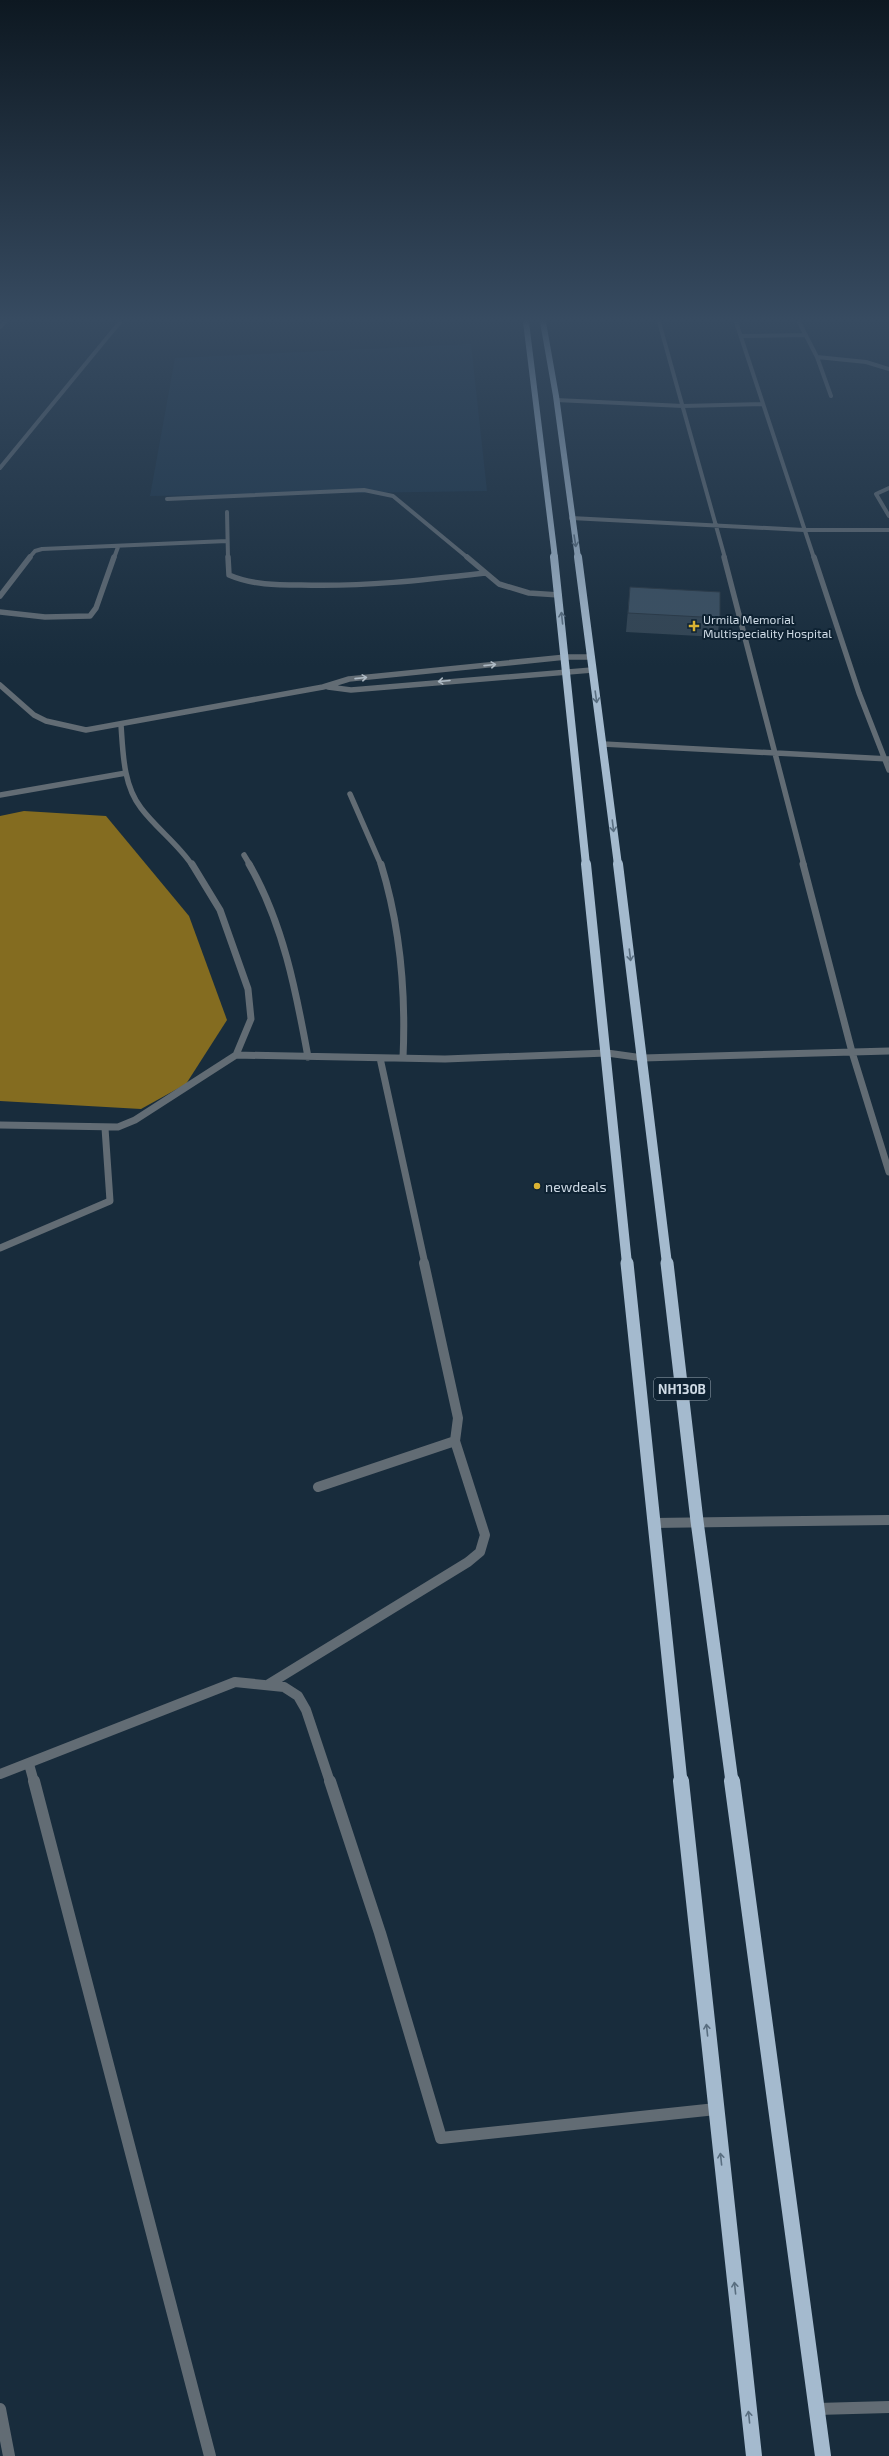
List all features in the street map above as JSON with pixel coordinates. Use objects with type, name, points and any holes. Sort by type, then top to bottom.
[{"type":"highway","name":"NH130B","points":[[544,437],[566,657],[566,671],[607,1053],[653,1523],[754,2456]]},
{"type":"highway","name":"NH130B","points":[[561,437],[603,744],[643,1058],[697,1521],[823,2456]]},
{"type":"street","points":[[0,468],[26,437]]},
{"type":"street","points":[[692,437],[709,498],[714,526],[776,753],[852,1052],[889,1172]]},
{"type":"street","points":[[774,437],[859,693],[887,759],[889,770]]},
{"type":"street","points":[[889,488],[876,494],[889,516]]},
{"type":"street","points":[[167,499],[348,490],[382,492],[393,496],[499,584],[510,589],[559,596]]},
{"type":"street","points":[[227,512],[229,575],[249,582],[325,586],[485,573]]},
{"type":"street","points":[[571,518],[804,530],[889,530]]},
{"type":"street","points":[[0,596],[39,550],[227,541]]},
{"type":"street","points":[[0,612],[45,617],[90,616],[96,608],[118,547]]},
{"type":"street","points":[[0,586],[8,587]]},
{"type":"street","points":[[0,684],[34,715],[46,721],[86,730],[121,725],[323,687],[349,679],[566,657],[591,657]]},
{"type":"street","points":[[323,687],[351,690],[592,670]]},
{"type":"street","points":[[0,1125],[105,1128],[118,1127],[135,1120],[236,1055],[251,1020],[248,989],[220,910],[191,863],[140,807],[130,788],[126,773],[121,725]]},
{"type":"street","points":[[603,744],[887,759]]},
{"type":"street","points":[[0,795],[126,773]]},
{"type":"street","points":[[350,794],[378,854],[388,887],[399,954],[404,1011],[403,1058]]},
{"type":"street","points":[[244,855],[264,892],[275,923],[297,1000],[308,1057]]},
{"type":"street","points":[[236,1055],[445,1059],[607,1053],[643,1058],[889,1051]]},
{"type":"street","points":[[269,1684],[468,1562],[480,1552],[485,1535],[455,1441],[458,1418],[380,1058]]},
{"type":"street","points":[[0,1248],[110,1202],[105,1128]]},
{"type":"street","points":[[318,1487],[455,1441]]},
{"type":"street","points":[[653,1523],[697,1521],[889,1520]]},
{"type":"street","points":[[0,1774],[29,1764],[235,1682],[269,1684],[284,1687],[298,1696],[306,1710],[380,1932],[441,2138],[716,2109]]},
{"type":"street","points":[[29,1764],[210,2456]]},
{"type":"street","points":[[817,2409],[889,2407]]},
{"type":"street","points":[[0,2409],[9,2456]]},
{"type":"shaded area","points":[[161,437],[481,437],[487,491],[150,496]]},
{"type":"shaded area","points":[[24,811],[106,816],[189,916],[227,1020],[186,1084],[141,1109],[0,1101],[0,816]]},
{"type":"building","points":[[630,587],[720,592],[720,618],[628,613]]},
{"type":"place","name":"Urmila Memorial Multispeciality Hospital","points":[[694,626]]},
{"type":"place","name":"newdeals","points":[[537,1186]]}]
